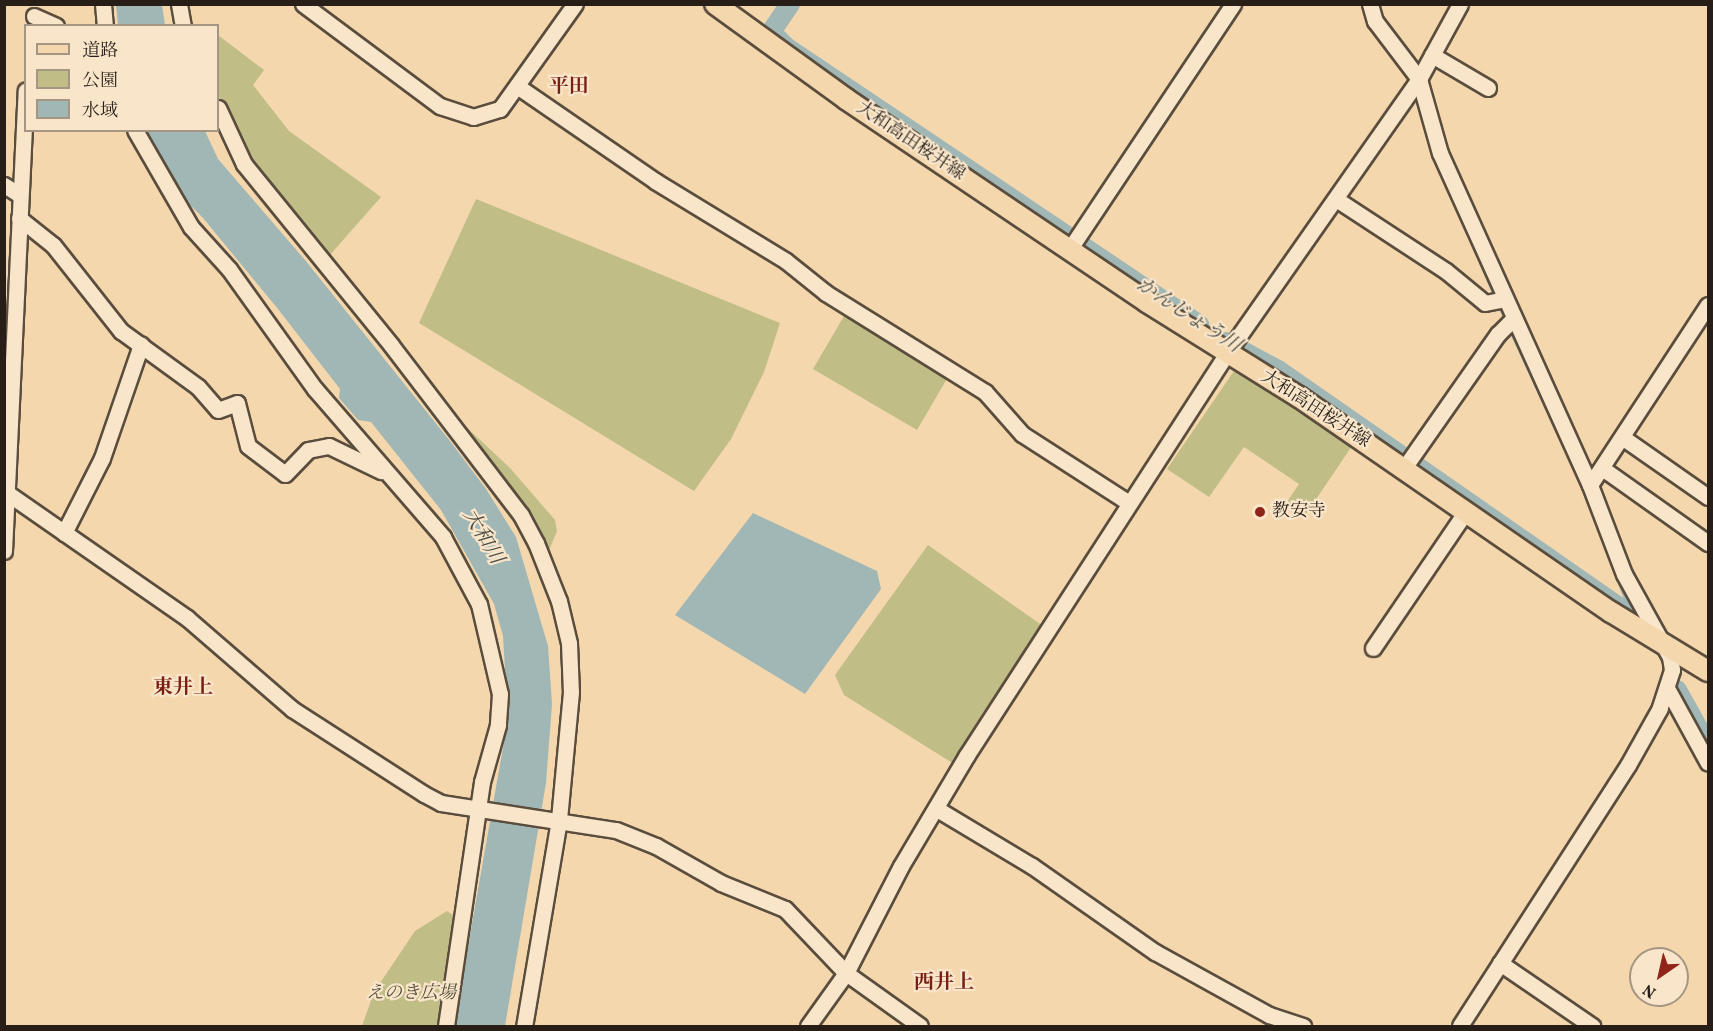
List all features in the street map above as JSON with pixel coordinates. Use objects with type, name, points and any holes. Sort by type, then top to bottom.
[{"type":"main road","name":"大和高田桜井線","points":[[715,4],[846,99],[1074,242],[1230,348],[1407,463],[1466,511],[1611,612],[1708,670]]},
{"type":"street","points":[[103,4],[105,24]]},
{"type":"street","points":[[179,4],[183,24]]},
{"type":"street","points":[[303,4],[370,57],[456,113],[473,117],[489,114],[500,108],[575,4]]},
{"type":"street","points":[[1074,242],[1233,4]]},
{"type":"street","points":[[808,1026],[846,974],[901,866],[937,809],[967,755],[1230,348],[1419,79],[1460,4]]},
{"type":"street","points":[[1370,5],[1375,21],[1419,79],[1440,153],[1513,319],[1590,485],[1624,574],[1658,640],[1670,657],[1672,670],[1667,688],[1617,783],[1460,1026]]},
{"type":"street","points":[[34,15],[52,24]]},
{"type":"street","points":[[1432,55],[1488,88]]},
{"type":"street","points":[[518,86],[655,181],[786,261],[826,293],[985,392],[1022,434],[1129,503]]},
{"type":"street","points":[[219,110],[244,164],[391,345],[520,515],[536,543],[559,602],[568,643],[571,692],[557,819],[524,1026]]},
{"type":"street","points":[[4,551],[9,495],[8,408],[24,126]]},
{"type":"street","points":[[136,132],[191,227],[229,269],[315,389],[390,475],[458,560],[479,604],[493,652],[500,694],[498,725],[481,807],[446,1026]]},
{"type":"street","points":[[4,185],[20,195]]},
{"type":"street","points":[[1336,199],[1446,271],[1485,303],[1505,299]]},
{"type":"street","points":[[19,218],[53,244],[86,282],[100,308],[141,345],[198,387],[218,410],[237,403],[248,446],[285,474],[308,450],[329,446],[390,475]]},
{"type":"street","points":[[1590,485],[1708,305]]},
{"type":"street","points":[[1407,463],[1498,334],[1513,319]]},
{"type":"street","points":[[64,533],[102,458],[141,345]]},
{"type":"street","points":[[1622,437],[1708,497]]},
{"type":"street","points":[[1602,468],[1708,543]]},
{"type":"street","points":[[9,495],[187,618],[292,709],[424,794],[441,803],[481,807],[616,830],[656,846],[721,883],[785,909],[846,974],[920,1026]]},
{"type":"street","points":[[1373,648],[1466,511]]},
{"type":"street","points":[[1667,688],[1708,763]]},
{"type":"street","points":[[937,809],[1032,866],[1155,952],[1269,1016],[1303,1026]]},
{"type":"street","points":[[1500,963],[1592,1026]]},
{"type":"green space","points":[[219,36],[264,70],[253,85],[289,131],[381,197],[329,256],[250,162],[219,98]]},
{"type":"green space","points":[[476,199],[780,323],[764,372],[731,439],[694,491],[419,323]]},
{"type":"green space","points":[[844,316],[948,377],[917,430],[813,369]]},
{"type":"green space","points":[[1238,365],[1354,443],[1306,514],[1287,502],[1299,484],[1244,447],[1209,497],[1167,469]]},
{"type":"green space","points":[[446,408],[510,468],[555,520],[557,531],[547,555]]},
{"type":"green space","points":[[928,545],[1043,626],[954,764],[844,695],[835,675]]},
{"type":"green space","name":"えのき広場","points":[[459,907],[439,1026],[362,1026],[374,992],[415,931],[447,911],[453,915]]},
{"type":"water","points":[[116,5],[162,5],[165,24],[118,24]]},
{"type":"water","name":"大和川","points":[[144,132],[205,132],[218,159],[305,260],[450,441],[486,489],[516,537],[548,646],[552,704],[546,783],[505,1026],[454,1026],[508,719],[503,636],[494,604],[441,510],[371,422],[358,420],[339,398],[340,389],[278,309],[203,218],[172,187]]},
{"type":"water","points":[[753,513],[877,571],[881,589],[805,694],[675,615]]},
{"type":"waterway","name":"かんじょう川","points":[[790,4],[771,32],[786,47],[1199,325]]},
{"type":"waterway","points":[[1454,202],[1494,295]]},
{"type":"waterway","points":[[1499,306],[1505,319]]},
{"type":"waterway","points":[[1509,328],[1585,493],[1630,612]]},
{"type":"waterway","name":"かんじょう川","points":[[1226,342],[1278,370],[1634,617]]},
{"type":"waterway","name":"かんじょう川","points":[[1677,690],[1708,746]]},
{"type":"place","name":"教安寺","points":[[1260,512]]},
{"type":"district","name":"平田","points":[[569,87]]},
{"type":"district","name":"東井上","points":[[183,688]]},
{"type":"district","name":"西井上","points":[[944,983]]}]
